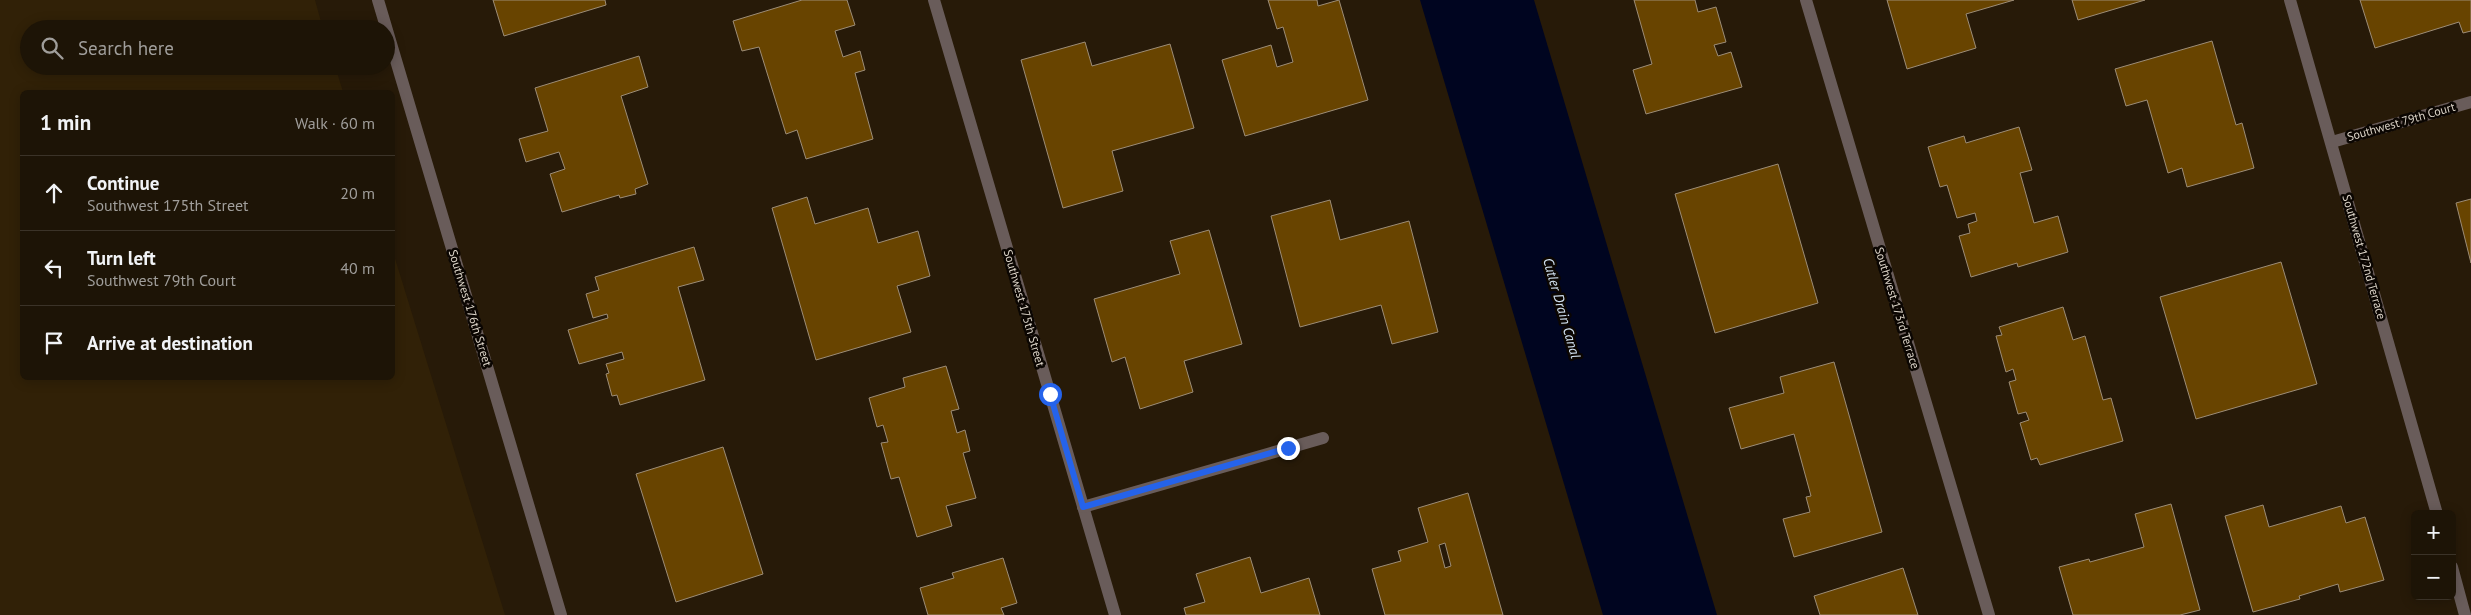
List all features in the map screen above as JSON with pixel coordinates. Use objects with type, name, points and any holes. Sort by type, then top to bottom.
[{"type":"street","name":"Southwest 176th Street","points":[[378,0],[384,20]]},
{"type":"street","name":"Southwest 175th Street","points":[[934,0],[1115,615]]},
{"type":"street","name":"Southwest 173rd Terrace","points":[[1806,0],[1989,615]]},
{"type":"street","name":"Southwest 172nd Terrace","points":[[2290,0],[2436,510]]},
{"type":"street","name":"Southwest 176th Street","points":[[395,57],[561,615]]},
{"type":"street","name":"Southwest 79th Court","points":[[2332,142],[2471,102]]},
{"type":"street","points":[[1083,507],[1323,438]]},
{"type":"street","points":[[2456,582],[2465,615]]},
{"type":"shaded area","points":[[0,0],[315,0],[321,20],[20,20],[20,75],[338,75],[342,90],[20,90],[20,380],[395,380],[395,258],[505,615],[0,615]]},
{"type":"water","name":"Cutler Drain Canal","points":[[1420,0],[1534,0],[1717,615],[1603,615]]},
{"type":"building","points":[[493,0],[605,0],[606,5],[504,36]]},
{"type":"building","points":[[802,0],[847,0],[855,25],[835,31],[843,57],[860,51],[865,70],[855,73],[873,139],[806,159],[797,130],[786,134],[759,47],[742,51],[733,21]]},
{"type":"building","points":[[1268,0],[1317,0],[1318,6],[1339,0],[1368,100],[1245,136],[1222,60],[1271,45],[1277,67],[1293,62],[1283,27],[1277,29]]},
{"type":"building","points":[[1634,0],[1695,0],[1698,12],[1716,7],[1726,42],[1714,45],[1718,56],[1731,52],[1742,87],[1646,114],[1633,70],[1652,64]]},
{"type":"building","points":[[1887,0],[2014,0],[1966,14],[1976,48],[1907,69]]},
{"type":"building","points":[[2072,0],[2145,0],[2078,20]]},
{"type":"building","points":[[2360,0],[2471,0],[2471,31],[2463,33],[2459,22],[2375,48]]},
{"type":"building","points":[[2212,41],[2236,125],[2242,123],[2254,168],[2187,187],[2182,168],[2168,173],[2147,100],[2126,106],[2115,69]]},
{"type":"building","points":[[1085,42],[1092,66],[1170,44],[1194,128],[1112,151],[1123,191],[1063,208],[1021,60]]},
{"type":"building","points":[[639,56],[648,87],[621,96],[648,184],[635,189],[636,194],[620,198],[619,195],[562,212],[550,174],[565,169],[559,152],[526,162],[519,139],[548,131],[535,88]]},
{"type":"building","points":[[2019,127],[2032,170],[2020,173],[2034,223],[2058,216],[2068,252],[2018,267],[2017,263],[1971,277],[1959,236],[1970,233],[1968,224],[1977,221],[1975,213],[1957,218],[1947,185],[1940,187],[1928,147],[1964,136],[1966,143]]},
{"type":"building","points":[[1778,164],[1818,303],[1715,333],[1675,194]]},
{"type":"building","points":[[807,197],[815,224],[868,208],[878,243],[918,231],[930,276],[897,286],[911,332],[816,360],[772,208]]},
{"type":"building","points":[[2471,199],[2471,263],[2456,203]]},
{"type":"building","points":[[1330,200],[1340,240],[1409,221],[1438,332],[1392,344],[1381,305],[1300,327],[1271,216]]},
{"type":"building","points":[[1209,230],[1242,344],[1184,361],[1193,392],[1140,409],[1125,357],[1112,362],[1094,299],[1180,274],[1170,241]]},
{"type":"building","points":[[694,247],[704,280],[678,287],[705,380],[620,405],[617,395],[612,396],[606,374],[609,373],[606,364],[624,359],[622,352],[579,364],[568,330],[608,318],[607,314],[593,318],[586,294],[599,290],[595,277]]},
{"type":"building","points":[[2281,262],[2317,384],[2196,419],[2160,297]]},
{"type":"building","points":[[2063,307],[2073,340],[2085,336],[2103,400],[2111,398],[2123,441],[2040,465],[2037,458],[2031,460],[2020,423],[2029,420],[2026,412],[2018,414],[2009,382],[2016,380],[2013,369],[2006,372],[1996,336],[2002,335],[1999,327]]},
{"type":"building","points":[[1834,362],[1882,532],[1794,557],[1783,519],[1810,512],[1806,497],[1811,496],[1794,434],[1741,449],[1729,408],[1784,393],[1780,377]]},
{"type":"building","points":[[946,366],[959,409],[951,411],[957,433],[965,430],[970,451],[963,453],[976,498],[946,506],[952,526],[917,537],[899,477],[891,479],[881,443],[888,442],[883,425],[877,427],[869,398],[905,387],[903,378]]},
{"type":"building","points":[[723,447],[763,574],[676,602],[636,474]]},
{"type":"building","points":[[1468,493],[1503,615],[1385,615],[1372,569],[1401,561],[1398,551],[1428,542],[1418,508]],"holes":[[[1445,543],[1451,566],[1445,568],[1439,545]]]},
{"type":"building","points":[[2171,504],[2200,610],[2180,615],[2073,615],[2059,567],[2089,559],[2090,562],[2144,547],[2135,514]]},
{"type":"building","points":[[2263,505],[2269,527],[2341,506],[2346,523],[2365,517],[2384,580],[2340,592],[2338,584],[2299,596],[2300,599],[2253,612],[2225,516]]},
{"type":"building","points":[[1250,557],[1261,593],[1309,578],[1320,615],[1186,615],[1184,608],[1205,602],[1196,574]]},
{"type":"building","points":[[1003,558],[1017,603],[1001,608],[1004,615],[928,615],[920,588],[954,578],[952,573]]},
{"type":"building","points":[[1903,568],[1918,615],[1820,615],[1814,596]]},
{"type":"route","points":[[1050,394],[1083,507],[1288,448]]}]
